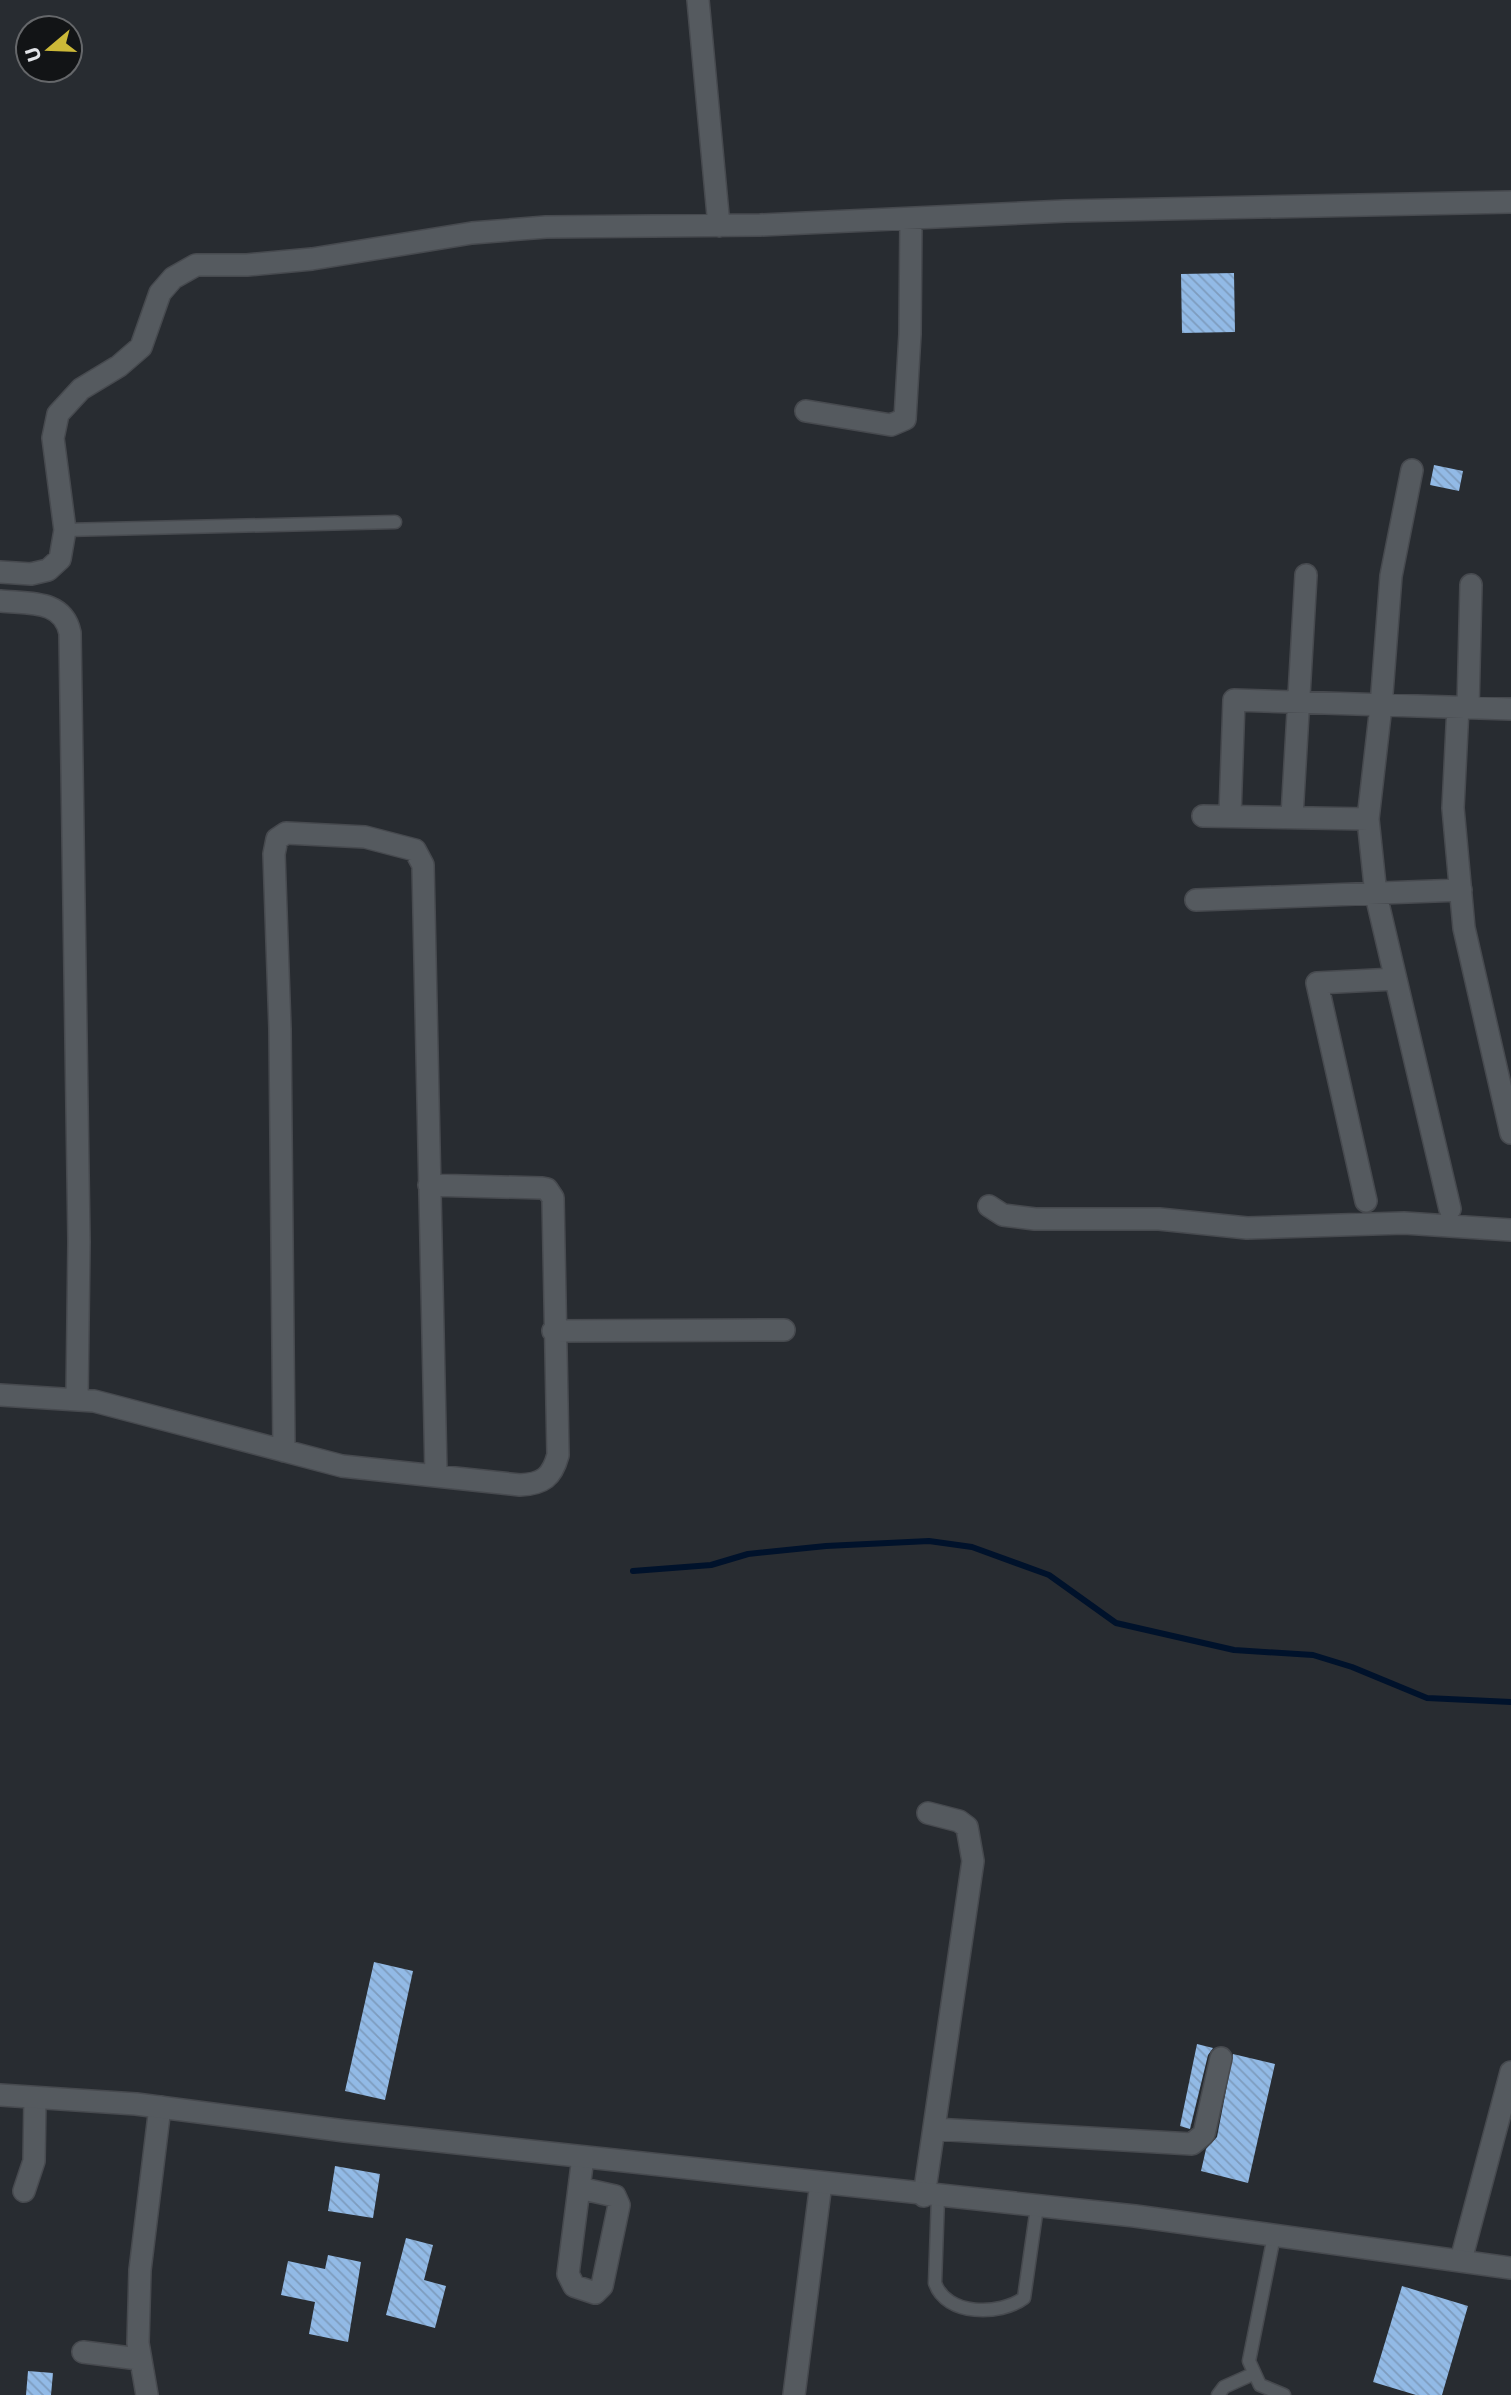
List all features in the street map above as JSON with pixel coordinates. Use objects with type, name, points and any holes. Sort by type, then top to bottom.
[{"type":"street","points":[[698,0],[719,226]]},
{"type":"street","points":[[0,572],[31,574],[48,570],[60,559],[65,530],[53,438],[58,414],[80,388],[119,366],[141,347],[160,293],[188,268],[205,263],[247,265],[312,259],[472,233],[534,228],[719,226],[1066,212],[1511,202]]},
{"type":"street","points":[[806,411],[891,425],[905,419],[910,334],[911,219]]},
{"type":"street","points":[[1412,470],[1391,576],[1381,706],[1368,819],[1376,895],[1450,1209]]},
{"type":"street","points":[[1292,816],[1296,702],[1306,575]]},
{"type":"street","points":[[1471,585],[1453,808],[1464,928],[1511,1133]]},
{"type":"street","points":[[0,601],[57,609],[65,617],[70,633],[79,1228],[77,1399]]},
{"type":"street","points":[[1230,815],[1234,700],[1511,709]]},
{"type":"street","points":[[1203,816],[1368,819]]},
{"type":"street","points":[[284,1451],[280,1029],[274,854],[277,839],[286,833],[365,837],[415,850],[424,875],[436,1474]]},
{"type":"street","points":[[1196,900],[1461,890]]},
{"type":"street","points":[[1366,1201],[1317,983],[1395,979]]},
{"type":"street","points":[[0,1395],[77,1399],[342,1466],[520,1485],[542,1481],[553,1471],[558,1455],[553,1331],[553,1198],[547,1189],[429,1185]]},
{"type":"street","points":[[989,1206],[1003,1215],[1035,1219],[1159,1219],[1247,1228],[1404,1223],[1511,1230]]},
{"type":"street","points":[[553,1331],[784,1330]]},
{"type":"street","points":[[928,1813],[959,1821],[967,1827],[973,1861],[934,2129],[931,2196]]},
{"type":"street","points":[[934,2129],[1192,2144],[1204,2134],[1221,2058]]},
{"type":"street","points":[[1461,2260],[1511,2072]]},
{"type":"street","points":[[0,2095],[160,2107],[345,2132],[1135,2216],[1511,2267]]},
{"type":"street","points":[[24,2190],[34,2161],[35,2098]]},
{"type":"street","points":[[147,2395],[139,2359],[140,2270],[160,2107]]},
{"type":"street","points":[[579,2188],[583,2157]]},
{"type":"street","points":[[794,2395],[821,2183]]},
{"type":"street","points":[[83,2352],[139,2359]]},
{"type":"lane","points":[[65,530],[396,522]]},
{"type":"lane","points":[[931,2196],[935,2283],[939,2294],[950,2304],[997,2310],[1024,2298],[1037,2207]]},
{"type":"lane","points":[[1274,2236],[1249,2361],[1260,2385],[1284,2395]]},
{"type":"lane","points":[[1218,2395],[1224,2387],[1253,2374]]},
{"type":"building","points":[[1234,273],[1235,332],[1182,333],[1181,274]]},
{"type":"building","points":[[1434,465],[1463,471],[1459,491],[1430,485]]},
{"type":"building","points":[[374,1962],[413,1971],[385,2100],[345,2091]]},
{"type":"building","points":[[1197,2044],[1213,2048],[1208,2055],[1190,2129],[1180,2126]]},
{"type":"building","points":[[1233,2054],[1275,2064],[1248,2183],[1201,2171],[1206,2149],[1217,2137]]},
{"type":"building","points":[[335,2166],[380,2174],[373,2218],[328,2211]]},
{"type":"building","points":[[406,2238],[433,2245],[424,2280],[446,2286],[435,2328],[386,2315]]},
{"type":"building","points":[[328,2255],[361,2262],[348,2342],[309,2334],[315,2302],[281,2295],[288,2261],[325,2269]]},
{"type":"building","points":[[1402,2286],[1468,2306],[1442,2395],[1416,2395],[1373,2382]]},
{"type":"building","points":[[28,2371],[53,2373],[51,2395],[26,2395]]},
{"type":"waterway","points":[[633,1571],[711,1565],[748,1554],[826,1546],[929,1541],[972,1547],[1049,1575],[1116,1623],[1234,1650],[1313,1655],[1352,1667],[1427,1698],[1511,1702]]}]
